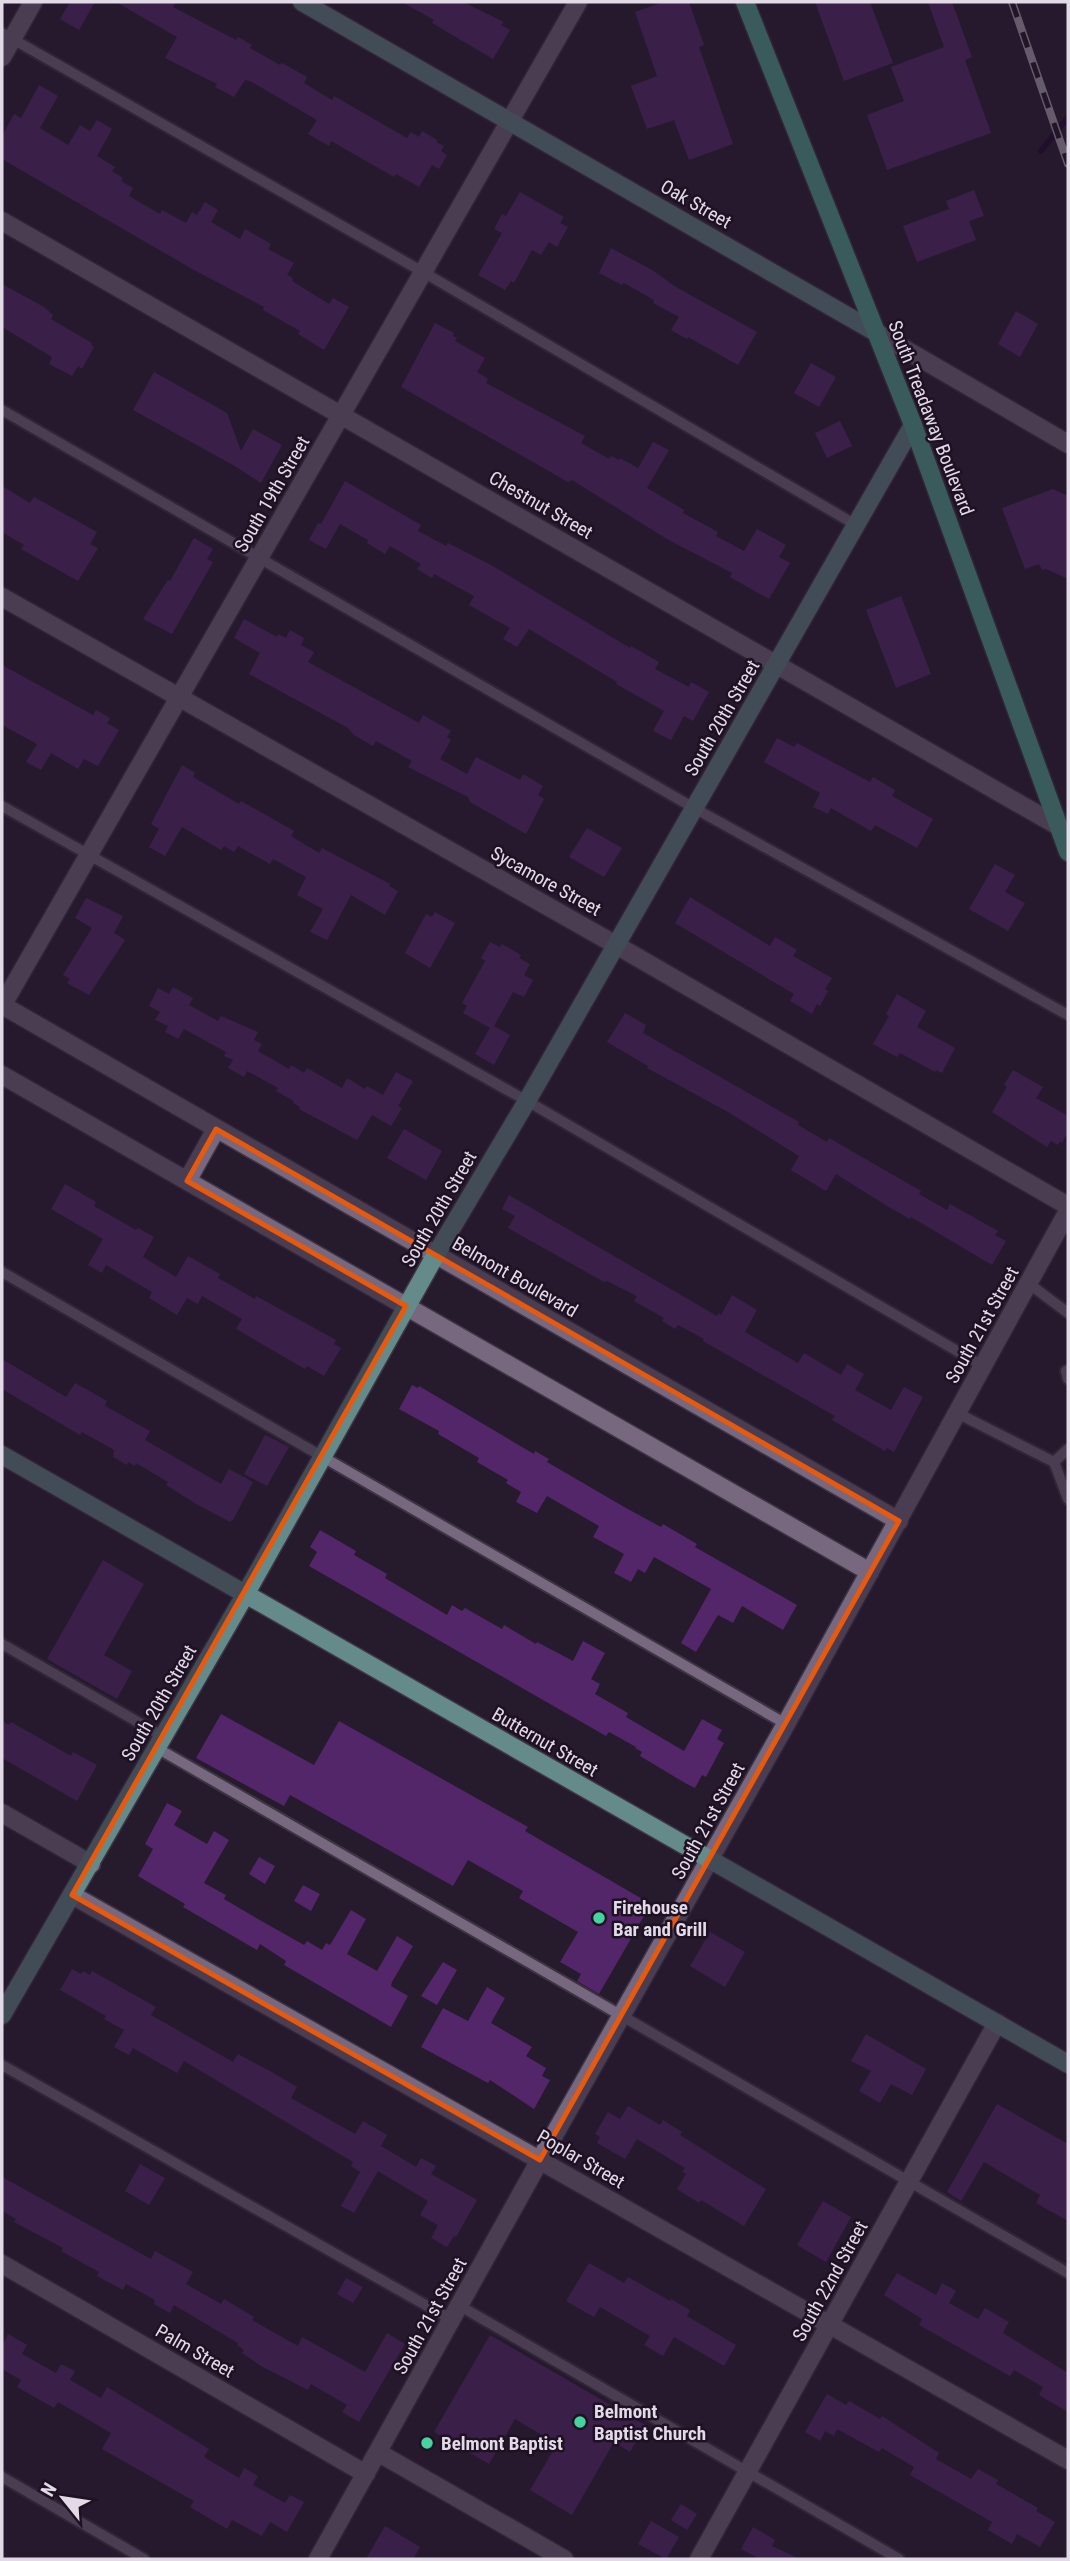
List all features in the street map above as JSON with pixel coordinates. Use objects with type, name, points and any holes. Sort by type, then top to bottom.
[{"type":"main road","name":"South Treadaway Boulevard","points":[[745,2],[913,425],[1068,852]]},
{"type":"street","points":[[2,57],[7,36],[33,2]]},
{"type":"street","name":"Oak Street","points":[[302,2],[1068,444]]},
{"type":"street","name":"South 19th Street","points":[[2,1005],[578,2]]},
{"type":"street","name":"Chestnut Street","points":[[2,221],[1058,826]]},
{"type":"street","name":"South 20th Street","points":[[2,2015],[161,1742],[435,1255],[527,1101],[913,425]]},
{"type":"street","name":"Sycamore Street","points":[[2,597],[616,945],[1068,1208]]},
{"type":"street","name":"Belmont Boulevard","points":[[2,1005],[899,1521]]},
{"type":"street","points":[[2,1075],[870,1572]]},
{"type":"street","points":[[187,1181],[216,1129]]},
{"type":"street","name":"South 21st Street","points":[[318,2559],[899,1521],[1068,1208]]},
{"type":"street","name":"Butternut Street","points":[[2,1455],[1068,2064]]},
{"type":"street","points":[[2,1813],[90,1864]]},
{"type":"street","name":"Poplar Street","points":[[72,1895],[1068,2460]]},
{"type":"street","name":"South 22nd Street","points":[[699,2559],[997,2023]]},
{"type":"street","name":"Palm Street","points":[[2,2264],[366,2474]]},
{"type":"street","points":[[379,2453],[564,2559]]},
{"type":"lane","points":[[7,36],[423,272],[856,525]]},
{"type":"lane","points":[[2,410],[694,808],[1068,1015]]},
{"type":"lane","points":[[2,806],[527,1101],[983,1366]]},
{"type":"lane","points":[[2,1272],[786,1724]]},
{"type":"lane","points":[[1028,1283],[1068,1313]]},
{"type":"lane","points":[[1068,1370],[1068,1379]]},
{"type":"lane","points":[[957,1413],[1054,1462],[1068,1499]]},
{"type":"lane","points":[[1054,1462],[1068,1449]]},
{"type":"lane","points":[[2,1644],[161,1742],[622,2015],[1068,2273]]},
{"type":"lane","points":[[2,2065],[748,2471],[900,2559]]},
{"type":"lane","points":[[2,2477],[144,2559]]},
{"type":"highlighted area","points":[[216,1129],[899,1521],[540,2160],[72,1895],[406,1306],[187,1181]]},
{"type":"building","points":[[70,2],[95,2],[79,30],[60,19]]},
{"type":"building","points":[[116,2],[176,2],[173,7],[236,40],[238,37],[252,45],[250,48],[307,77],[304,83],[332,100],[334,96],[407,138],[411,132],[419,137],[422,131],[444,146],[441,151],[447,155],[439,169],[432,165],[419,187],[396,174],[394,177],[331,141],[329,146],[308,134],[317,120],[250,81],[245,80],[234,97],[215,87],[217,84],[165,58],[177,37]]},
{"type":"building","points":[[402,2],[463,2],[504,22],[501,25],[510,30],[493,59]]},
{"type":"building","points":[[663,2],[689,2],[704,45],[699,47],[733,144],[689,160],[674,120],[647,129],[631,86],[657,76],[635,12]]},
{"type":"building","points":[[815,2],[870,2],[893,63],[844,81]]},
{"type":"building","points":[[928,2],[952,2],[972,57],[965,60],[991,133],[887,170],[867,115],[904,101],[891,67],[944,47]]},
{"type":"building","points":[[39,85],[58,96],[40,128],[68,145],[80,125],[90,131],[97,120],[112,129],[97,156],[115,167],[112,171],[123,178],[121,181],[133,188],[129,196],[160,214],[162,210],[186,223],[192,212],[197,215],[205,202],[218,210],[211,222],[240,239],[245,229],[271,244],[268,249],[294,263],[287,275],[293,278],[292,281],[329,304],[333,298],[349,307],[324,350],[298,334],[300,331],[263,310],[264,307],[194,270],[2,159],[2,136],[14,114],[21,118]]},
{"type":"building","points":[[974,190],[984,216],[969,221],[976,240],[917,262],[903,226],[949,209],[946,201]]},
{"type":"building","points":[[520,192],[564,217],[560,223],[568,227],[557,247],[549,242],[541,255],[532,250],[514,283],[511,281],[505,290],[478,275],[502,233],[494,229],[502,214],[506,216]]},
{"type":"building","points":[[611,248],[757,332],[738,365],[671,330],[679,317],[653,303],[654,300],[599,273]]},
{"type":"building","points":[[2,284],[44,307],[53,315],[51,319],[92,343],[94,347],[82,369],[78,366],[72,376],[49,364],[52,357],[2,327]]},
{"type":"building","points":[[1016,311],[1038,324],[1020,357],[998,344]]},
{"type":"building","points":[[435,323],[454,333],[453,336],[457,338],[455,341],[485,358],[477,372],[488,379],[486,383],[585,436],[581,443],[609,459],[611,456],[619,460],[620,458],[638,468],[653,442],[669,450],[647,488],[684,510],[683,513],[718,532],[716,536],[744,551],[757,529],[786,545],[779,557],[790,563],[769,599],[730,577],[732,573],[667,539],[572,480],[568,482],[401,387]]},
{"type":"building","points":[[811,363],[836,377],[819,407],[794,393]]},
{"type":"building","points":[[154,372],[227,413],[241,451],[253,429],[282,445],[261,483],[133,410]]},
{"type":"building","points":[[840,421],[852,446],[827,458],[815,433]]},
{"type":"building","points":[[345,481],[421,525],[418,531],[491,565],[630,648],[631,646],[659,662],[655,669],[689,687],[691,682],[709,692],[693,721],[684,716],[671,740],[653,731],[664,711],[529,629],[517,647],[503,639],[510,628],[469,605],[474,596],[434,574],[432,578],[417,569],[421,564],[390,546],[385,554],[367,543],[368,540],[340,524],[326,549],[309,540]]},
{"type":"building","points":[[2,486],[30,503],[34,497],[97,532],[90,544],[98,548],[78,581],[21,549],[24,545],[2,532]]},
{"type":"building","points":[[1053,489],[1068,496],[1068,579],[1046,569],[1042,570],[1039,564],[1025,569],[1002,508]]},
{"type":"building","points":[[194,538],[213,549],[207,559],[213,562],[172,634],[143,619],[168,580],[170,581]]},
{"type":"building","points":[[901,596],[931,674],[896,688],[866,610]]},
{"type":"building","points":[[244,619],[277,637],[278,634],[286,638],[290,630],[304,638],[301,645],[314,652],[308,662],[419,723],[423,715],[451,731],[447,737],[451,740],[440,759],[467,774],[476,757],[520,780],[523,774],[543,786],[538,795],[544,799],[526,834],[470,802],[468,797],[408,767],[412,761],[376,741],[373,746],[354,735],[348,728],[249,674],[260,653],[234,638]]},
{"type":"building","points":[[2,665],[93,715],[96,710],[110,718],[107,723],[119,730],[98,766],[84,759],[78,769],[51,753],[41,770],[26,762],[37,744],[2,725]]},
{"type":"building","points":[[777,738],[794,747],[797,743],[870,782],[873,777],[895,790],[892,796],[933,819],[917,848],[875,825],[871,831],[831,808],[828,814],[813,807],[820,793],[764,762]]},
{"type":"building","points":[[182,765],[195,773],[193,777],[239,804],[241,801],[294,831],[291,836],[319,853],[322,848],[390,884],[389,886],[398,891],[385,915],[351,895],[327,940],[310,932],[323,909],[297,895],[306,877],[273,859],[270,864],[238,846],[234,852],[224,846],[221,850],[182,827],[165,856],[149,847],[159,829],[151,824]]},
{"type":"building","points":[[587,828],[622,848],[604,877],[569,857]]},
{"type":"building","points":[[995,864],[1015,875],[1005,892],[1025,903],[1008,931],[969,909]]},
{"type":"building","points":[[690,897],[770,946],[775,937],[797,950],[793,956],[832,978],[825,989],[828,991],[820,1006],[817,1004],[812,1014],[790,1001],[794,994],[675,923]]},
{"type":"building","points":[[86,898],[123,916],[114,933],[125,940],[89,995],[67,983],[70,979],[63,975],[92,928],[75,918]]},
{"type":"building","points":[[435,912],[455,923],[430,968],[405,953],[426,914],[432,917]]},
{"type":"building","points":[[490,942],[500,947],[502,944],[521,955],[519,958],[530,964],[524,975],[533,980],[524,997],[513,992],[494,1026],[510,1035],[494,1065],[475,1054],[490,1028],[463,1013],[467,1006],[462,1003],[485,961],[481,958]]},
{"type":"building","points":[[173,987],[193,998],[189,1005],[218,1021],[221,1016],[258,1032],[254,1040],[262,1044],[258,1051],[289,1069],[291,1065],[304,1073],[307,1068],[342,1088],[347,1078],[365,1089],[367,1086],[383,1095],[396,1072],[413,1081],[398,1106],[402,1108],[391,1126],[372,1115],[357,1140],[299,1109],[294,1101],[276,1091],[278,1088],[247,1071],[244,1077],[228,1068],[233,1060],[224,1056],[226,1052],[184,1029],[178,1039],[165,1032],[168,1026],[155,1020],[160,1012],[149,1006],[158,988],[169,994]]},
{"type":"building","points":[[897,994],[926,1011],[917,1027],[955,1048],[942,1073],[936,1070],[935,1072],[900,1053],[897,1057],[873,1044],[889,1016],[886,1014]]},
{"type":"building","points":[[625,1013],[646,1025],[643,1033],[799,1122],[798,1125],[827,1142],[829,1138],[921,1191],[919,1194],[947,1210],[950,1204],[998,1231],[995,1235],[1006,1241],[992,1265],[836,1174],[826,1191],[791,1170],[799,1156],[607,1042]]},
{"type":"building","points":[[1013,1070],[1043,1087],[1036,1098],[1068,1116],[1068,1132],[1062,1143],[1060,1141],[1058,1145],[1051,1141],[1047,1147],[992,1112],[1007,1087],[1004,1085]]},
{"type":"building","points":[[404,1129],[442,1151],[426,1180],[387,1158]]},
{"type":"building","points":[[65,1184],[96,1202],[94,1206],[154,1237],[143,1257],[176,1277],[188,1256],[220,1274],[218,1278],[255,1299],[256,1296],[336,1340],[334,1344],[341,1348],[324,1376],[307,1366],[305,1369],[236,1329],[242,1319],[202,1296],[198,1304],[187,1298],[177,1315],[149,1298],[152,1292],[106,1265],[102,1273],[88,1265],[103,1239],[51,1209]]},
{"type":"building","points":[[509,1195],[717,1316],[719,1313],[721,1315],[732,1295],[757,1310],[745,1332],[798,1363],[804,1353],[841,1375],[847,1364],[864,1374],[855,1390],[891,1410],[904,1387],[923,1397],[894,1452],[887,1448],[885,1451],[832,1420],[835,1416],[703,1341],[704,1339],[678,1325],[675,1329],[662,1321],[664,1318],[634,1301],[637,1296],[604,1282],[508,1228],[515,1216],[502,1209]]},
{"type":"building","points":[[2,1359],[66,1397],[75,1383],[107,1401],[105,1406],[150,1431],[145,1440],[221,1484],[229,1469],[253,1482],[233,1520],[230,1522],[198,1505],[166,1485],[168,1482],[136,1463],[135,1466],[128,1462],[127,1465],[113,1457],[114,1450],[82,1432],[80,1435],[2,1389]]},
{"type":"building","points":[[412,1385],[418,1388],[419,1386],[534,1454],[535,1451],[549,1459],[547,1462],[626,1508],[661,1527],[663,1524],[697,1544],[695,1547],[797,1605],[783,1630],[742,1606],[733,1623],[718,1615],[696,1652],[681,1643],[711,1589],[654,1557],[645,1573],[638,1569],[631,1582],[614,1573],[624,1554],[593,1537],[599,1526],[547,1496],[537,1513],[516,1502],[521,1492],[506,1483],[508,1480],[477,1462],[479,1458],[438,1434],[439,1431],[399,1409]]},
{"type":"building","points":[[265,1435],[289,1447],[267,1486],[244,1474]]},
{"type":"building","points":[[320,1530],[356,1551],[354,1555],[387,1574],[385,1578],[447,1615],[452,1605],[462,1611],[465,1608],[502,1629],[504,1625],[573,1661],[583,1641],[605,1653],[591,1679],[600,1684],[595,1694],[628,1713],[626,1717],[684,1751],[702,1719],[722,1730],[717,1739],[724,1743],[706,1777],[702,1775],[695,1788],[685,1783],[640,1756],[642,1752],[636,1747],[609,1732],[606,1736],[309,1566],[317,1552],[310,1547]]},
{"type":"building","points":[[103,1560],[144,1584],[104,1655],[132,1671],[117,1699],[47,1659]]},
{"type":"building","points":[[221,1714],[314,1765],[339,1721],[528,1827],[525,1831],[651,1904],[599,1994],[577,1981],[581,1974],[560,1962],[578,1932],[519,1898],[523,1891],[468,1860],[453,1886],[290,1795],[284,1806],[196,1758]]},
{"type":"building","points":[[2,1721],[9,1725],[11,1722],[71,1756],[73,1752],[97,1765],[77,1801],[2,1758]]},
{"type":"building","points":[[167,1803],[182,1811],[174,1825],[207,1844],[214,1831],[229,1840],[204,1883],[226,1895],[224,1899],[258,1919],[304,1945],[307,1941],[322,1950],[326,1943],[330,1945],[351,1910],[366,1919],[347,1954],[377,1971],[397,1936],[413,1946],[392,1982],[391,1986],[408,1996],[391,2027],[284,1965],[286,1961],[260,1944],[257,1950],[183,1907],[185,1904],[138,1876],[153,1849],[145,1844]]},
{"type":"building","points":[[259,1857],[275,1866],[265,1884],[249,1874]]},
{"type":"building","points":[[303,1885],[320,1894],[311,1911],[294,1901]]},
{"type":"building","points":[[710,1932],[745,1952],[725,1987],[690,1966]]},
{"type":"building","points":[[443,1962],[457,1970],[437,2005],[421,1996]]},
{"type":"building","points":[[72,1969],[90,1975],[92,1971],[156,2007],[151,2015],[233,2062],[238,2054],[277,2075],[297,2087],[291,2098],[355,2134],[363,2121],[387,2135],[381,2146],[416,2167],[421,2158],[436,2166],[431,2174],[477,2200],[456,2237],[454,2236],[447,2247],[431,2238],[438,2225],[420,2215],[428,2201],[378,2171],[354,2213],[341,2206],[360,2172],[351,2166],[353,2162],[184,2061],[177,2073],[133,2048],[129,2055],[114,2047],[124,2030],[104,2019],[106,2016],[60,1990]]},
{"type":"building","points":[[487,1987],[505,1998],[491,2023],[532,2047],[526,2056],[546,2068],[542,2076],[550,2080],[534,2109],[490,2080],[488,2083],[421,2047],[443,2008],[468,2021]]},
{"type":"building","points":[[866,2034],[926,2069],[912,2095],[891,2084],[880,2103],[859,2091],[871,2071],[851,2061]]},
{"type":"building","points":[[997,2104],[1068,2144],[1068,2221],[1036,2203],[1040,2195],[984,2162],[961,2201],[947,2192]]},
{"type":"building","points":[[628,2106],[660,2125],[663,2120],[682,2132],[680,2135],[766,2189],[744,2226],[677,2189],[686,2174],[682,2172],[685,2168],[637,2139],[625,2159],[597,2143],[600,2137],[595,2134],[608,2112],[620,2119]]},
{"type":"building","points":[[140,2164],[165,2178],[149,2205],[125,2191]]},
{"type":"building","points":[[2,2177],[151,2259],[155,2251],[193,2272],[186,2284],[221,2304],[224,2299],[254,2317],[252,2320],[298,2346],[302,2337],[365,2372],[387,2333],[405,2344],[359,2422],[342,2412],[347,2405],[311,2384],[308,2390],[261,2366],[242,2353],[244,2350],[238,2343],[174,2305],[170,2313],[154,2304],[155,2300],[126,2284],[123,2290],[97,2276],[99,2272],[61,2251],[63,2248],[14,2222],[16,2219],[2,2211]]},
{"type":"building","points":[[823,2201],[851,2217],[826,2262],[797,2245]]},
{"type":"building","points":[[589,2263],[624,2283],[628,2277],[670,2301],[671,2299],[690,2310],[687,2316],[736,2345],[724,2366],[674,2337],[663,2356],[644,2345],[650,2336],[600,2307],[594,2317],[566,2301]]},
{"type":"building","points":[[897,2273],[936,2295],[942,2283],[956,2291],[949,2303],[978,2319],[985,2308],[1009,2322],[1003,2333],[1068,2373],[1068,2412],[1039,2395],[1043,2387],[1014,2370],[1010,2376],[919,2325],[922,2319],[884,2295]]},
{"type":"building","points":[[346,2278],[363,2287],[353,2303],[337,2294]]},
{"type":"building","points":[[8,2334],[27,2345],[22,2354],[56,2373],[61,2364],[75,2371],[70,2380],[101,2398],[107,2387],[209,2449],[204,2457],[239,2478],[244,2468],[258,2476],[253,2485],[285,2503],[290,2495],[304,2502],[287,2532],[270,2522],[262,2536],[232,2520],[227,2529],[190,2507],[194,2501],[102,2449],[111,2433],[58,2402],[54,2408],[17,2387],[21,2380],[2,2369],[2,2345]]},
{"type":"building","name":"Belmont Baptist Church","points":[[490,2335],[645,2425],[630,2452],[614,2442],[572,2515],[530,2490],[557,2444],[515,2419],[489,2464],[434,2432]]},
{"type":"building","points":[[827,2394],[846,2405],[849,2401],[880,2419],[882,2416],[939,2453],[936,2459],[971,2479],[978,2469],[998,2480],[996,2484],[1038,2508],[1036,2511],[1055,2522],[1040,2547],[1017,2534],[1012,2544],[988,2530],[992,2522],[910,2475],[914,2467],[882,2448],[879,2452],[837,2429],[834,2436],[825,2431],[820,2441],[805,2432]]},
{"type":"building","points":[[681,2504],[697,2514],[687,2530],[671,2520]]},
{"type":"building","points":[[651,2521],[679,2537],[666,2559],[638,2544]]},
{"type":"building","points":[[385,2526],[420,2547],[413,2559],[366,2559]]},
{"type":"building","points":[[753,2527],[775,2540],[772,2546],[800,2559],[760,2559],[741,2549]]},
{"type":"waterway","points":[[1041,151],[1068,117]]},
{"type":"railway","points":[[1012,2],[1068,164]]},
{"type":"place","name":"Firehouse Bar and Grill","points":[[599,1918]]},
{"type":"place","name":"Belmont Baptist Church","points":[[580,2422]]},
{"type":"place","name":"Belmont Baptist","points":[[427,2443]]}]
